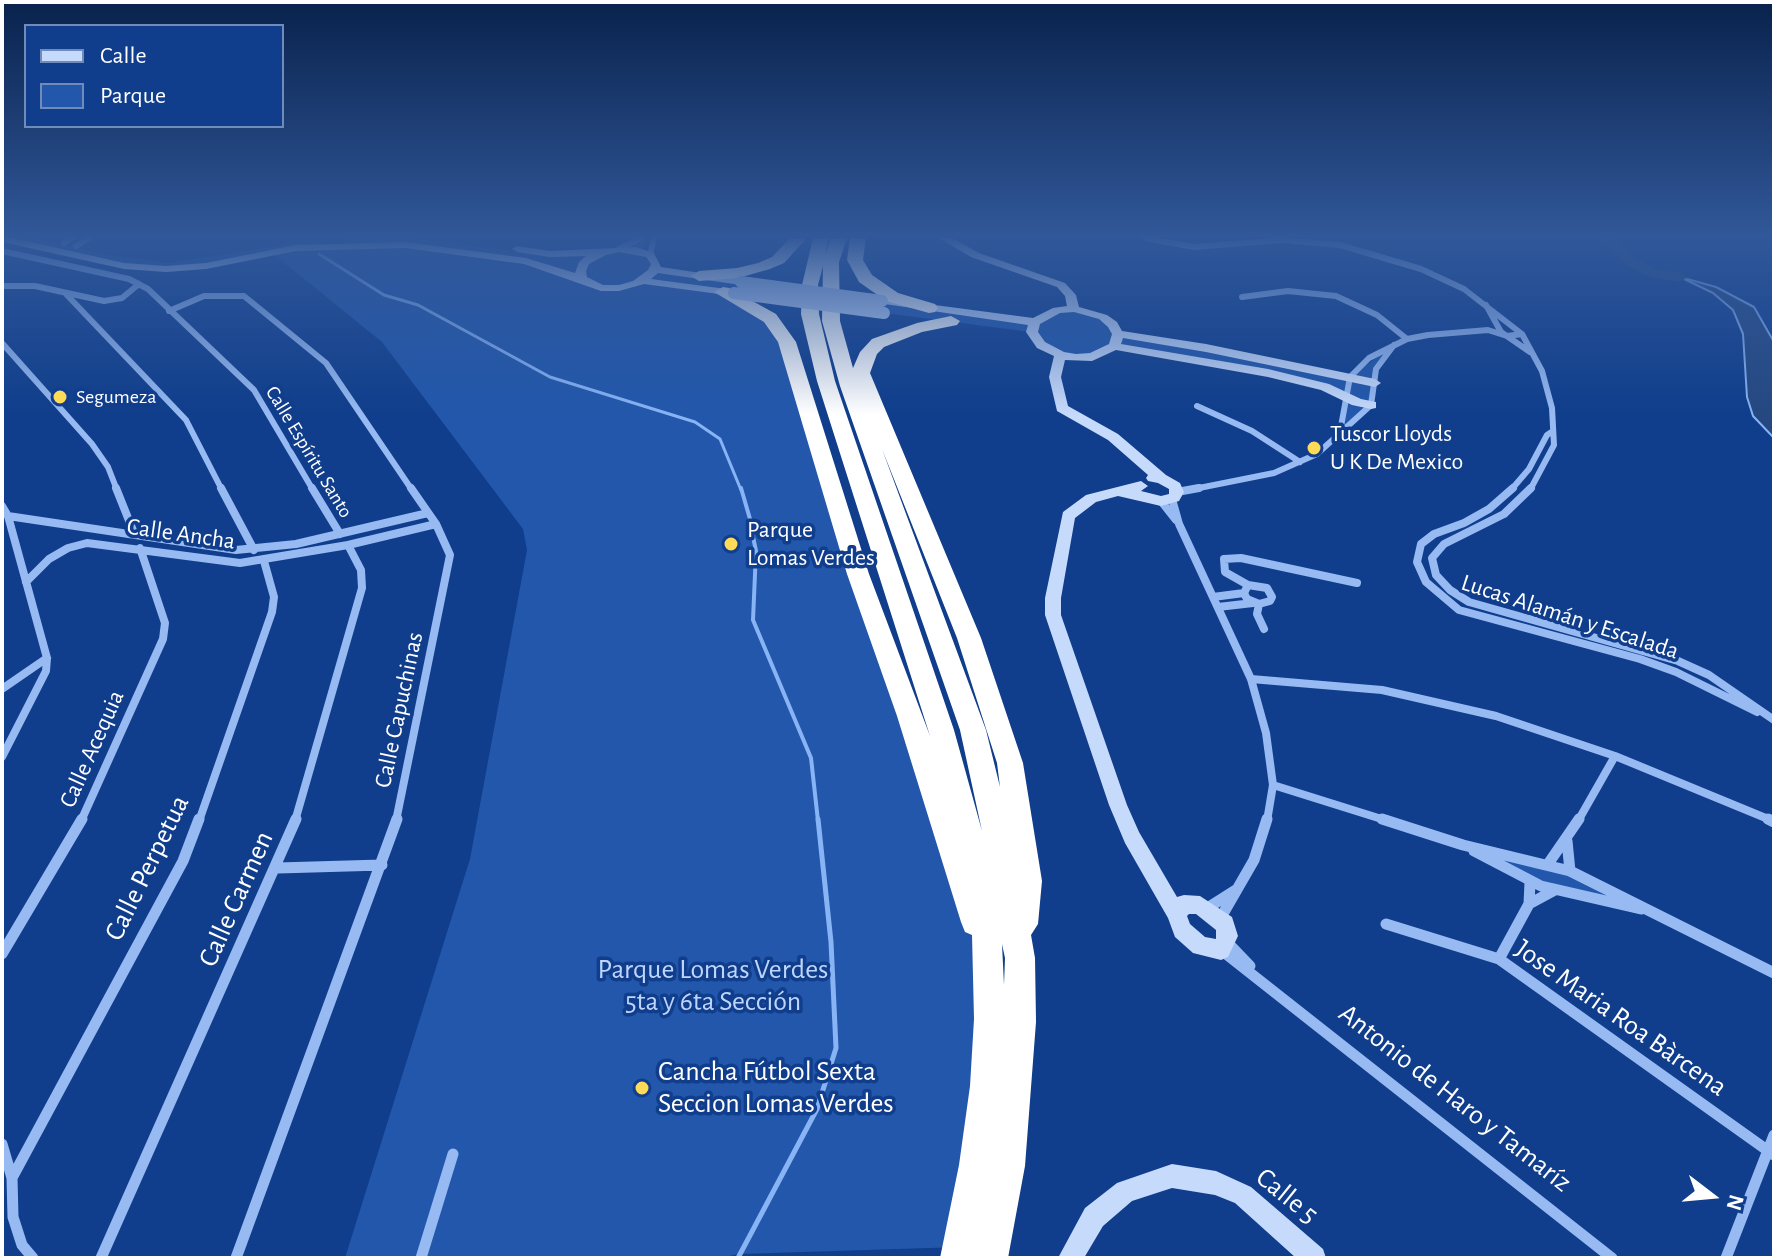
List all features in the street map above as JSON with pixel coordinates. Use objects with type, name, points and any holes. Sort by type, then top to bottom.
[{"type":"highway","points":[[743,297],[777,324],[787,342],[858,574],[910,716],[987,957]]},
{"type":"highway","points":[[810,297],[810,314],[826,381],[941,730],[981,878],[987,957],[987,1086],[977,1165],[958,1258]]},
{"type":"highway","points":[[830,297],[831,321],[849,386],[973,730],[1002,855],[1020,958]]},
{"type":"highway","points":[[892,297],[929,308]]},
{"type":"highway","points":[[951,321],[917,328],[878,343],[863,362],[861,373],[969,638],[1010,763],[1027,881],[1020,958],[1020,1022],[1007,1166],[990,1258]]},
{"type":"main road","points":[[798,297],[883,307],[951,321],[1034,327],[1057,310],[1074,309],[1103,317],[1113,325],[1116,340]]},
{"type":"main road","points":[[1071,297],[1074,309]]},
{"type":"main road","points":[[883,307],[929,308],[1034,327]]},
{"type":"main road","points":[[1034,327],[1041,345],[1060,355],[1092,357],[1116,340],[1206,348],[1375,383]]},
{"type":"main road","points":[[1116,340],[1268,373],[1371,405]]},
{"type":"main road","points":[[1060,355],[1055,367],[1062,408],[1113,437],[1157,487]]},
{"type":"main road","points":[[1157,487],[1091,498],[1068,516],[1053,598],[1053,615],[1118,805],[1160,886],[1180,909],[1213,914],[1227,930],[1224,946],[1206,949],[1191,940],[1177,923],[1180,909]]},
{"type":"main road","name":"Calle 5","points":[[1070,1258],[1094,1217],[1125,1191],[1172,1176],[1216,1183],[1243,1195],[1314,1258]]},
{"type":"street","points":[[69,297],[186,420],[254,550]]},
{"type":"street","points":[[88,297],[114,300],[122,297]]},
{"type":"street","name":"Calle Espíritu Santo","points":[[153,297],[254,390],[340,534]]},
{"type":"street","name":"Calle Capuchinas","points":[[169,311],[185,302],[208,297]]},
{"type":"street","name":"Calle Capuchinas","points":[[236,1258],[397,820],[450,555],[436,524],[326,363],[245,297]]},
{"type":"street","points":[[1338,297],[1377,315],[1407,339]]},
{"type":"street","name":"Lucas Alamán y Escalada","points":[[1475,297],[1511,322],[1534,356],[1548,387],[1554,445],[1526,495],[1494,520],[1444,544],[1432,558],[1436,575],[1450,590],[1469,602],[1678,661],[1709,675],[1774,720]]},
{"type":"street","points":[[1483,301],[1507,336],[1534,356]]},
{"type":"street","points":[[1488,330],[1496,323],[1511,322]]},
{"type":"street","points":[[1340,433],[1350,377],[1369,358],[1407,339],[1488,330],[1507,336],[1522,334]]},
{"type":"street","points":[[2,343],[92,444],[108,467],[134,533]]},
{"type":"street","points":[[1157,487],[1201,486],[1247,480],[1317,454],[1371,405],[1380,361],[1394,345]]},
{"type":"street","points":[[1197,406],[1244,426],[1300,462]]},
{"type":"street","name":"Lucas Alamán y Escalada","points":[[1553,431],[1547,435],[1529,469],[1511,490],[1476,516],[1434,534],[1421,544],[1417,562],[1426,582],[1459,610],[1664,668],[1774,720]]},
{"type":"street","points":[[1157,487],[1201,486]]},
{"type":"street","points":[[1157,487],[1179,524],[1251,679],[1266,733],[1273,785],[1267,822],[1254,860],[1240,887],[1213,914]]},
{"type":"street","points":[[2,506],[8,516],[47,658],[46,671],[2,757]]},
{"type":"street","name":"Calle Ancha","points":[[8,516],[236,550],[254,550],[296,544],[428,513]]},
{"type":"street","name":"Calle Ancha","points":[[26,582],[49,559],[68,548],[105,543],[240,563],[348,545],[436,524]]},
{"type":"street","name":"Calle Carmen","points":[[101,1258],[278,868],[294,826],[362,588],[361,570],[348,545]]},
{"type":"street","name":"Calle Acequia","points":[[2,954],[85,815],[163,639],[165,623],[140,548]]},
{"type":"street","points":[[1264,629],[1256,603],[1246,589],[1225,572],[1224,559],[1241,558],[1357,583]]},
{"type":"street","name":"Calle Perpetua","points":[[12,1178],[183,861],[218,772],[272,612],[274,597],[264,561]]},
{"type":"street","points":[[1213,597],[1261,585],[1271,592],[1270,601],[1218,607]]},
{"type":"street","points":[[2,689],[47,658]]},
{"type":"street","points":[[1251,679],[1382,690],[1445,703],[1552,733],[1774,822]]},
{"type":"street","points":[[1548,864],[1567,841],[1615,756]]},
{"type":"street","points":[[1273,785],[1463,845],[1575,873],[1774,973]]},
{"type":"street","points":[[1567,841],[1575,873],[1585,886],[1580,895]]},
{"type":"street","points":[[1463,845],[1526,880],[1555,890],[1657,913]]},
{"type":"street","points":[[1526,859],[1517,866],[1526,880],[1529,904]]},
{"type":"street","points":[[278,868],[382,865]]},
{"type":"street","points":[[1213,914],[1240,887]]},
{"type":"street","points":[[1499,959],[1529,904],[1555,890]]},
{"type":"street","name":"Jose Maria Roa Bàrcena","points":[[1386,924],[1499,959],[1771,1153]]},
{"type":"street","name":"Antonio de Haro y Tamaríz","points":[[1224,946],[1264,982],[1612,1258]]},
{"type":"street","points":[[1749,961],[1774,980]]},
{"type":"street","points":[[1726,1258],[1771,1153],[1774,1135]]},
{"type":"street","points":[[2,1144],[12,1178],[13,1217],[22,1245],[33,1258]]},
{"type":"street","points":[[421,1258],[453,1154]]},
{"type":"green space","name":"Parque Lomas Verdes 5ta y 6ta Sección","points":[[326,297],[732,297],[770,318],[987,957],[962,1247],[739,1254],[720,1258],[345,1258],[470,859],[527,550],[523,529],[382,342]]},
{"type":"green space","points":[[882,301],[1034,322],[1031,332],[884,313]]},
{"type":"green space","points":[[1074,310],[1090,313],[1112,327],[1113,346],[1093,355],[1061,354],[1037,340],[1037,323],[1056,312]]},
{"type":"green space","points":[[1119,334],[1350,377],[1394,345],[1380,361],[1375,397],[1340,433],[1345,395],[1325,387],[1115,346]]},
{"type":"green space","points":[[1463,845],[1548,864],[1657,913],[1555,890]]},
{"type":"shaded area","points":[[1717,297],[1735,297],[1754,307],[1774,342],[1774,438],[1753,416],[1747,397],[1743,334],[1733,310]]},
{"type":"waterway","points":[[390,297],[418,305],[550,377],[695,422],[720,439],[741,490]]},
{"type":"waterway","points":[[741,488],[750,519]]},
{"type":"waterway","points":[[751,527],[756,551],[753,620],[811,758],[818,821]]},
{"type":"waterway","points":[[738,1258],[817,1109],[836,1048],[831,942],[818,819]]},
{"type":"place","name":"Segumeza","points":[[60,397]]},
{"type":"place","name":"Tuscor Lloyds U K De Mexico","points":[[1314,448]]},
{"type":"place","name":"Parque Lomas Verdes","points":[[731,544]]},
{"type":"place","name":"Cancha Fútbol Sexta Seccion Lomas Verdes","points":[[642,1088]]}]
